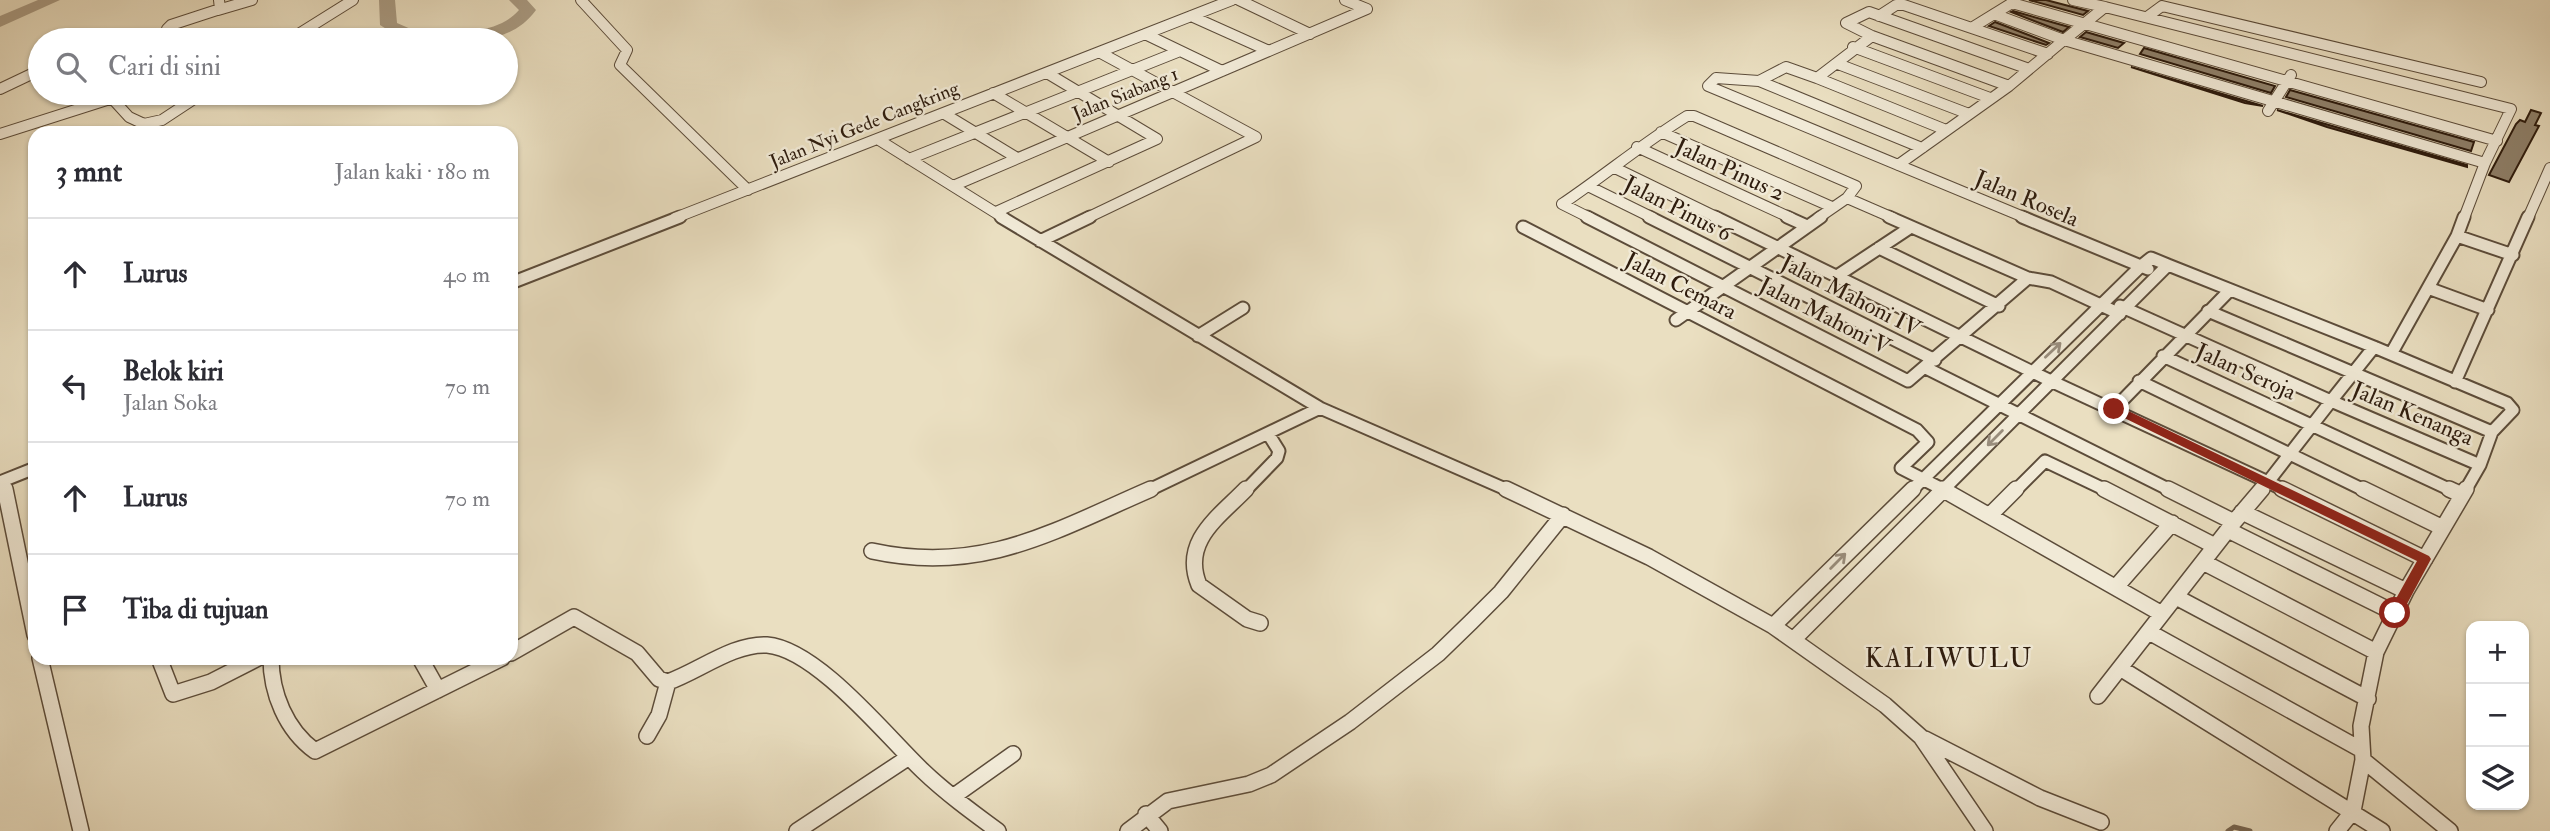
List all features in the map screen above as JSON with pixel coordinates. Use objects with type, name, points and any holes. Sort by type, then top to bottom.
[{"type":"street","points":[[168,28],[218,5],[252,0]]},
{"type":"street","points":[[308,28],[354,0]]},
{"type":"street","points":[[581,0],[627,50],[622,67],[748,190]]},
{"type":"street","name":"Jalan Nyi Gede Cangkring","points":[[518,280],[1232,0]]},
{"type":"street","points":[[1239,0],[1310,34],[1367,9],[1345,0]]},
{"type":"street","points":[[2073,0],[2511,109],[2485,163],[2457,236],[2391,354]]},
{"type":"street","points":[[1973,27],[2008,1],[2088,21],[2497,141]]},
{"type":"street","points":[[1879,16],[1900,4],[2048,54]]},
{"type":"street","points":[[2147,18],[2157,7],[2162,6],[2481,82]]},
{"type":"street","points":[[1898,165],[2009,86],[2105,7]]},
{"type":"street","points":[[2009,86],[1845,24],[1863,12],[2029,69]]},
{"type":"street","points":[[1994,14],[2064,40],[2270,107],[2485,163]]},
{"type":"street","points":[[1191,16],[1269,51]]},
{"type":"street","points":[[1145,34],[1222,71]]},
{"type":"street","name":"Jalan Siabang 1","points":[[953,186],[1310,34]]},
{"type":"street","points":[[1817,78],[1838,64],[1837,61],[1853,47],[1872,36]]},
{"type":"street","points":[[1853,47],[1990,99]]},
{"type":"street","points":[[909,159],[1180,51]]},
{"type":"street","points":[[1040,241],[1255,137],[1099,52]]},
{"type":"street","points":[[1838,64],[1969,114]]},
{"type":"street","points":[[1759,80],[1786,67],[1946,130]]},
{"type":"street","points":[[996,212],[1157,139],[1046,73]]},
{"type":"street","points":[[0,89],[28,75]]},
{"type":"street","name":"Jalan Rosela","points":[[1759,80],[1716,78],[1707,84],[2141,266]]},
{"type":"street","points":[[2270,107],[2288,79]]},
{"type":"street","points":[[1759,80],[1922,148]]},
{"type":"street","points":[[993,93],[1109,162]]},
{"type":"street","points":[[0,134],[84,105]]},
{"type":"street","points":[[119,105],[134,121],[145,124],[156,121],[183,105]]},
{"type":"street","points":[[943,114],[1017,158]]},
{"type":"street","points":[[1588,186],[1615,168],[1637,147],[1687,116],[1694,116],[1856,186],[1847,198],[1675,320]]},
{"type":"street","points":[[1661,132],[1832,207]]},
{"type":"street","points":[[879,140],[1040,241],[1198,336],[1247,361],[1320,408],[1650,557],[1773,625],[1885,705],[1921,737],[1982,825]]},
{"type":"street","name":"Jalan Pinus 2","points":[[1637,147],[1807,226]]},
{"type":"street","points":[[1615,168],[2424,559]]},
{"type":"street","points":[[2455,382],[2550,168]]},
{"type":"street","name":"Jalan Pinus 6","points":[[1588,186],[1749,267]]},
{"type":"street","name":"Jalan Mahoni V","points":[[1588,186],[1564,202],[1564,206],[1908,381],[1931,364]]},
{"type":"street","name":"Jalan Kenanga","points":[[1847,198],[2028,278],[2051,282],[2184,335],[2480,465]]},
{"type":"street","name":"Jalan Cemara","points":[[1523,227],[1924,435],[1928,442],[1901,468],[1921,479]]},
{"type":"street","points":[[1837,276],[1911,228]]},
{"type":"street","points":[[2457,236],[2513,255]]},
{"type":"street","points":[[1879,248],[1999,306]]},
{"type":"street","points":[[1773,625],[2151,258],[2164,270],[2230,290],[2374,346],[2513,410],[2492,432],[2480,465],[2406,591],[2376,652],[2353,811],[2337,831]]},
{"type":"street","name":"Jalan Mahoni IV","points":[[1749,267],[1931,364],[2018,415],[2235,521]]},
{"type":"street","points":[[1794,639],[2164,270]]},
{"type":"street","points":[[1931,364],[2028,278]]},
{"type":"street","points":[[2428,288],[2488,310]]},
{"type":"street","points":[[2114,409],[2230,290]]},
{"type":"street","points":[[1198,336],[1243,308]]},
{"type":"street","points":[[2208,311],[2492,432]]},
{"type":"street","points":[[2098,696],[2374,346]]},
{"type":"street","name":"Jalan Seroja","points":[[2163,356],[2462,495]]},
{"type":"street","points":[[2140,381],[2443,528]]},
{"type":"street","points":[[872,551],[899,557],[960,559],[1018,547],[1269,435],[1320,408]]},
{"type":"street","points":[[1260,623],[1240,615],[1199,585],[1196,578],[1195,549],[1199,537],[1277,458],[1279,451],[1269,435]]},
{"type":"street","points":[[1991,514],[2045,461],[2215,547]]},
{"type":"street","points":[[28,471],[2,481],[28,602]]},
{"type":"street","points":[[1921,479],[1991,514],[2162,614]]},
{"type":"street","points":[[1128,831],[1146,814],[1184,795],[1200,795],[1249,784],[1301,757],[1438,654],[1501,592],[1563,516]]},
{"type":"street","points":[[2235,521],[2406,591]]},
{"type":"street","points":[[2235,521],[2395,613]]},
{"type":"street","points":[[2116,587],[2172,523]]},
{"type":"street","points":[[2203,562],[2376,652]]},
{"type":"street","points":[[2176,597],[2368,699]]},
{"type":"street","points":[[518,649],[574,617],[637,653],[659,679],[667,682],[748,650],[765,645],[778,646],[835,681],[909,757],[998,831]]},
{"type":"street","points":[[2149,632],[2361,754],[2450,831]]},
{"type":"street","points":[[42,665],[80,831]]},
{"type":"street","points":[[162,665],[173,694],[211,682],[244,665]]},
{"type":"street","points":[[270,665],[292,732],[315,751],[488,665]]},
{"type":"street","points":[[424,665],[438,690]]},
{"type":"street","points":[[2120,668],[2382,831]]},
{"type":"street","points":[[647,736],[659,715],[667,682]]},
{"type":"street","points":[[1921,737],[2040,798],[2101,821]]},
{"type":"street","points":[[954,796],[1013,754]]},
{"type":"street","points":[[797,831],[909,757]]},
{"type":"street","points":[[1146,814],[1160,831]]},
{"type":"building","points":[[2029,0],[2046,0],[2088,11],[2083,15]]},
{"type":"building","points":[[2011,12],[2069,27],[2063,32]]},
{"type":"building","points":[[1995,22],[2049,43],[2046,45],[1989,26]]},
{"type":"building","points":[[2086,32],[2124,43],[2118,48],[2080,37]]},
{"type":"building","points":[[2144,48],[2275,86],[2271,93],[2140,54]]},
{"type":"building","points":[[2131,67],[2263,106],[2245,103]]},
{"type":"building","points":[[2290,90],[2474,142],[2471,151],[2286,97]]},
{"type":"building","points":[[2277,110],[2467,165],[2467,167],[2327,127]]},
{"type":"building","points":[[2531,110],[2541,113],[2535,125],[2539,126],[2509,182],[2489,175],[2516,124],[2520,120],[2525,122]]},
{"type":"waterway","points":[[0,22],[52,0]]},
{"type":"waterway","points":[[387,0],[389,25],[395,28]]},
{"type":"waterway","points":[[507,28],[528,10],[517,0]]},
{"type":"waterway","points":[[2228,831],[2234,827],[2250,831]]},
{"type":"district","name":"KALIWULU","points":[[1949,658]]},
{"type":"route","points":[[2114,409],[2424,559],[2395,613]]}]
